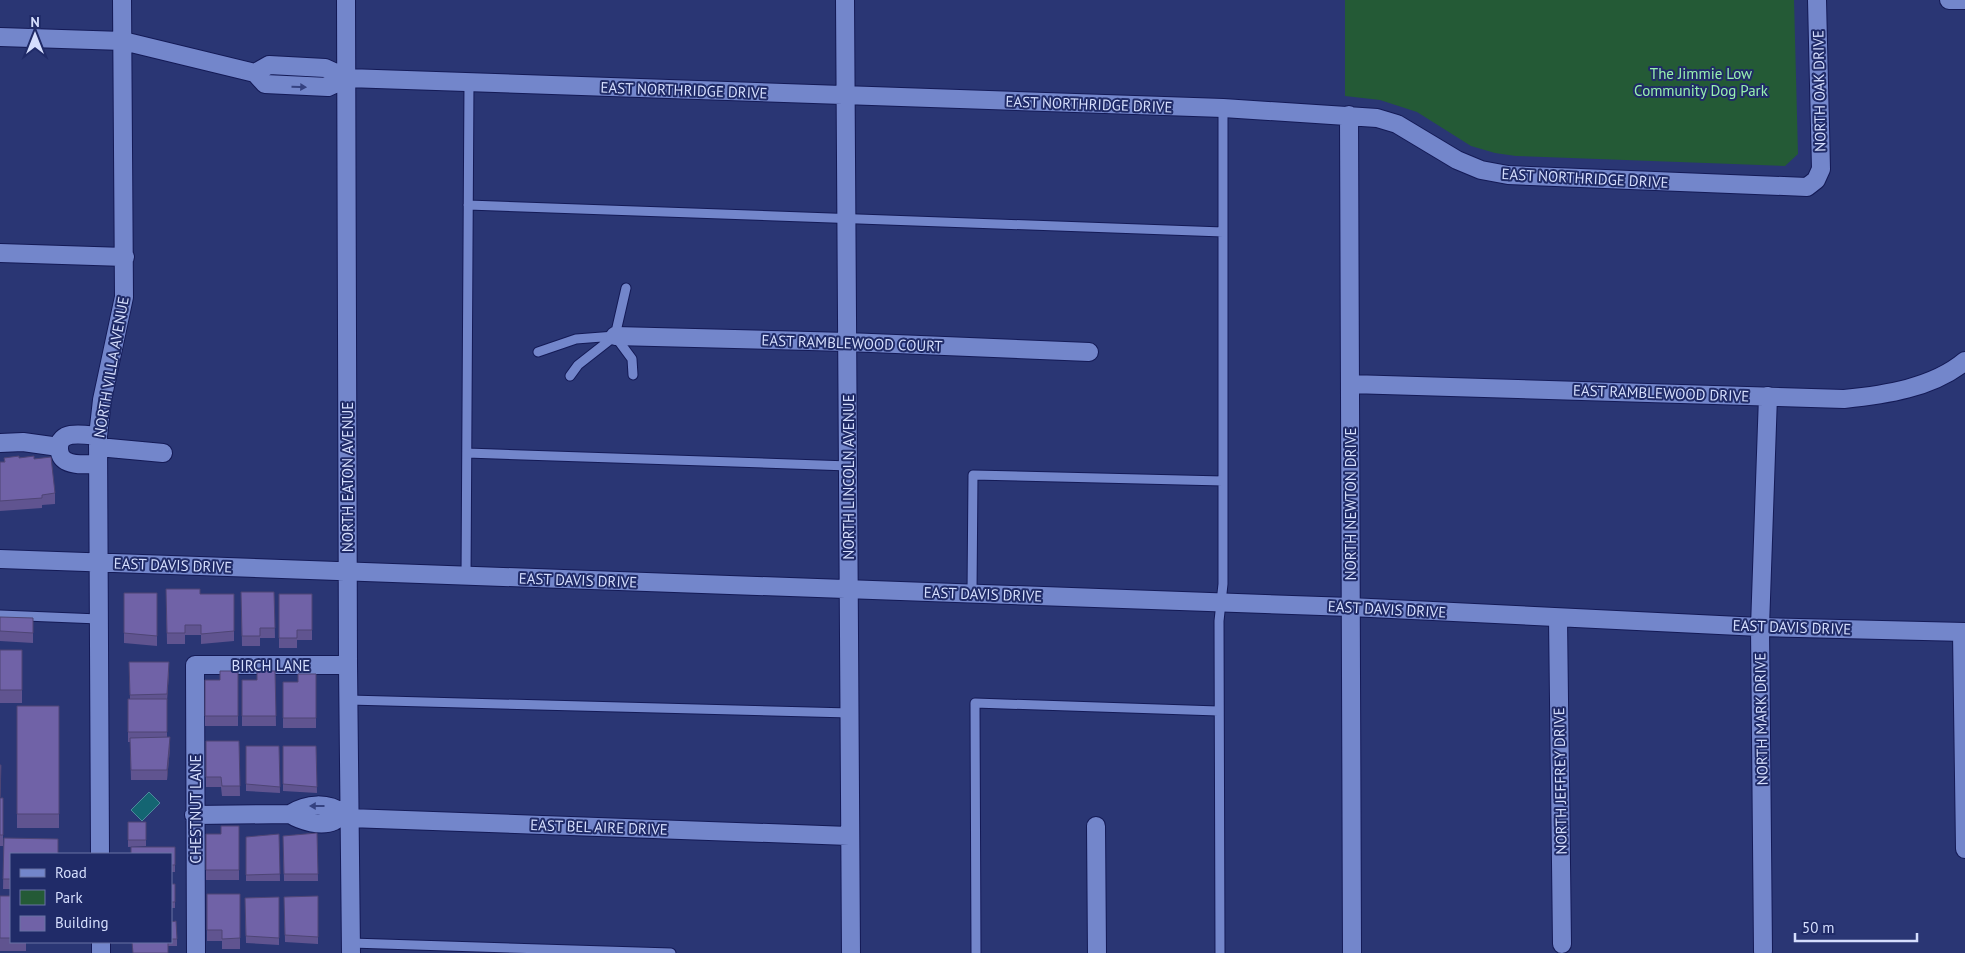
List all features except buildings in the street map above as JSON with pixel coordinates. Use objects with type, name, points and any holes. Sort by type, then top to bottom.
[{"type":"street","name":"NORTH VILLA AVENUE","points":[[100,853],[98,449],[102,400],[123,306],[125,257],[122,0]]},
{"type":"street","name":"NORTH EATON AVENUE","points":[[346,0],[349,700],[347,815],[351,948]]},
{"type":"street","name":"NORTH LINCOLN AVENUE","points":[[845,0],[851,953]]},
{"type":"street","name":"NORTH OAK DRIVE","points":[[1816,180],[1821,169],[1817,0]]},
{"type":"street","points":[[1949,0],[1965,0]]},
{"type":"street","name":"EAST NORTHRIDGE DRIVE","points":[[0,37],[123,41],[255,73],[265,84],[296,87],[328,87],[347,78],[1349,114],[1377,118],[1397,124],[1457,160],[1481,170],[1508,175],[1792,187],[1807,187],[1816,180]]},
{"type":"street","name":"NORTH NEWTON DRIVE","points":[[1349,114],[1352,953]]},
{"type":"street","points":[[0,253],[125,257]]},
{"type":"street","name":"EAST RAMBLEWOOD COURT","points":[[615,336],[847,342],[1089,352]]},
{"type":"street","name":"EAST RAMBLEWOOD DRIVE","points":[[1350,384],[1844,399],[1880,396],[1941,377],[1964,364]]},
{"type":"street","name":"NORTH MARK DRIVE","points":[[1763,951],[1760,627],[1768,396]]},
{"type":"street","points":[[98,449],[68,462],[60,455],[59,447],[62,439],[68,435],[98,449],[162,453]]},
{"type":"street","points":[[0,443],[23,442],[59,447]]},
{"type":"street","name":"EAST DAVIS DRIVE","points":[[0,559],[1350,607],[1760,627],[1963,632]]},
{"type":"street","name":"NORTH JEFFREY DRIVE","points":[[1558,618],[1562,944]]},
{"type":"street","points":[[1963,632],[1965,849]]},
{"type":"street","name":"BIRCH LANE","points":[[195,665],[348,665]]},
{"type":"street","name":"CHESTNUT LANE","points":[[195,665],[194,815],[196,953]]},
{"type":"street","points":[[194,815],[290,814],[302,822],[332,822],[347,815]]},
{"type":"street","name":"EAST BEL AIRE DRIVE","points":[[347,815],[850,836]]},
{"type":"street","points":[[1096,826],[1097,953]]},
{"type":"lane","points":[[466,577],[469,82]]},
{"type":"lane","points":[[1220,953],[1218,711],[1223,584],[1224,481],[1223,108]]},
{"type":"lane","points":[[468,205],[1223,232]]},
{"type":"lane","points":[[570,376],[578,365],[615,336],[626,288]]},
{"type":"lane","points":[[538,352],[576,339],[615,336]]},
{"type":"lane","points":[[615,336],[632,359],[633,375]]},
{"type":"lane","points":[[467,453],[849,466]]},
{"type":"lane","points":[[972,593],[974,475],[1224,481]]},
{"type":"lane","points":[[0,615],[99,619]]},
{"type":"lane","points":[[349,700],[850,713]]},
{"type":"lane","points":[[976,953],[975,703],[1218,711]]},
{"type":"lane","points":[[351,948],[671,953]]},
{"type":"green space","name":"The Jimmie Low Community Dog Park","points":[[1345,0],[1794,0],[1798,154],[1785,166],[1516,156],[1495,153],[1471,146],[1417,112],[1380,100],[1345,96]]},
{"type":"shaded area","points":[[149,792],[160,803],[142,821],[131,810]]}]
